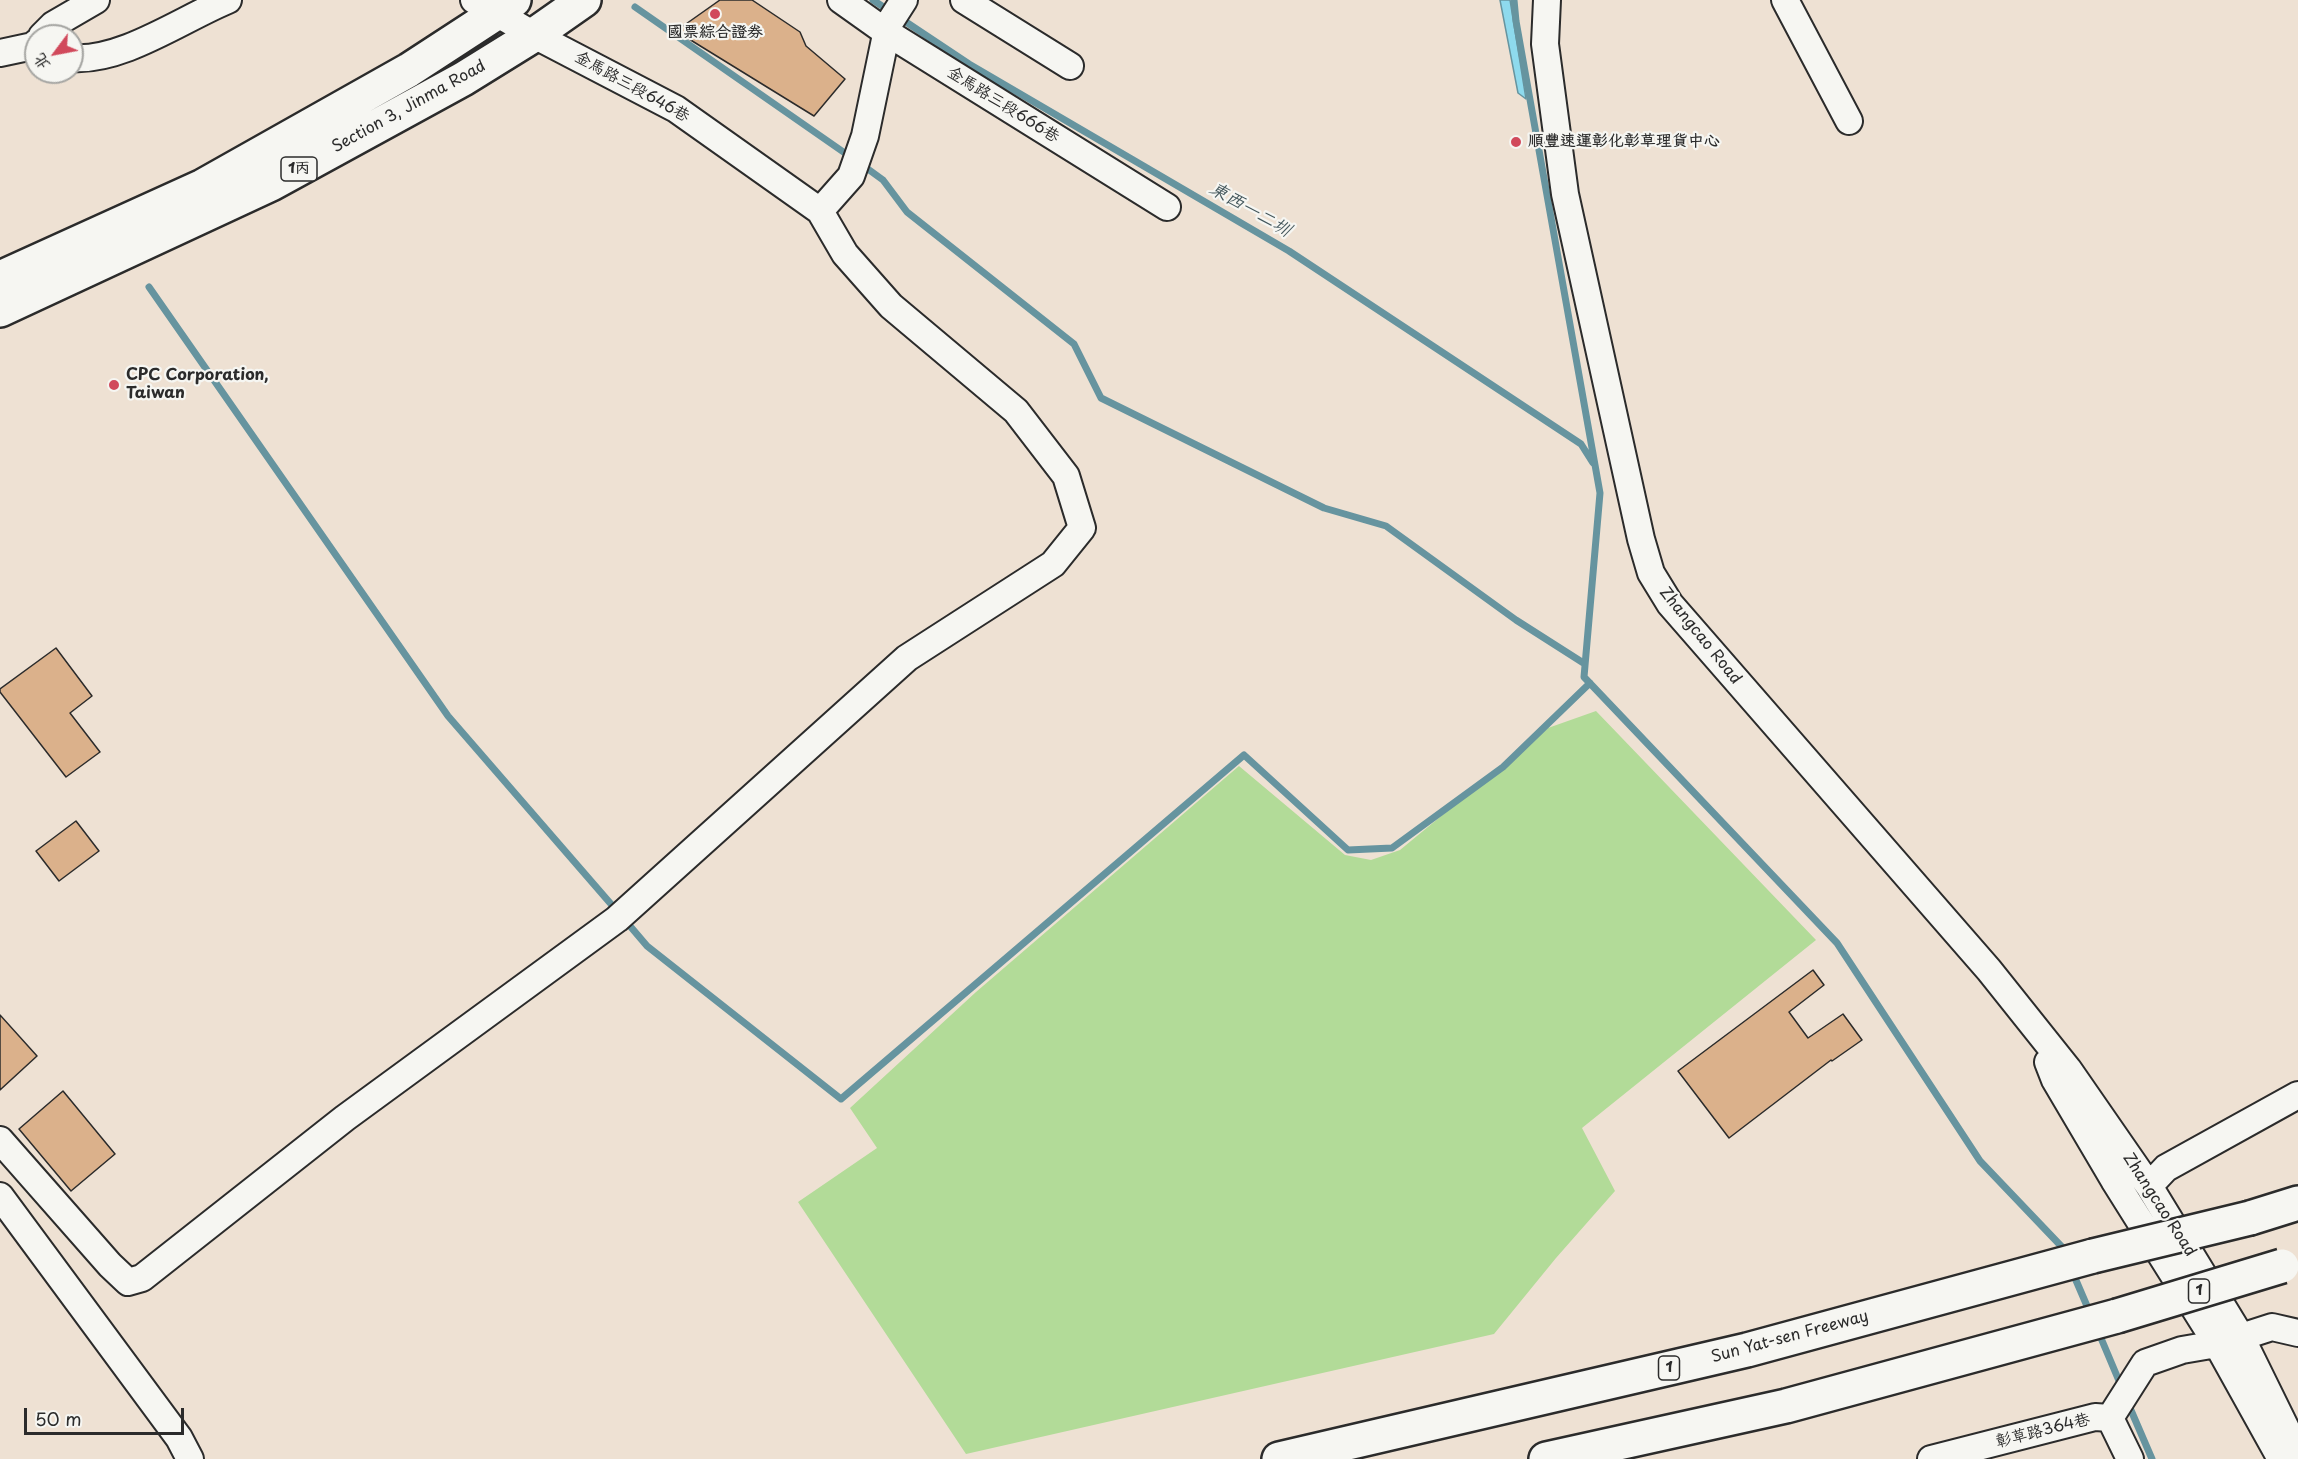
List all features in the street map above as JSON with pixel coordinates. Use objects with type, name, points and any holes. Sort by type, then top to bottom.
[{"type":"main road","name":"Section 3, Jinma Road","points":[[0,278],[35,278],[272,184],[463,79],[534,35],[584,0]]},
{"type":"main road","name":"Section 3, Jinma Road","points":[[0,310],[35,278],[409,70],[495,4]]},
{"type":"main road","name":"Sun Yat-sen Freeway","points":[[1280,1459],[1748,1350],[2077,1260],[2250,1218],[2298,1203]]},
{"type":"main road","name":"1","points":[[1546,1459],[1786,1406],[2102,1320],[2290,1264]]},
{"type":"street","points":[[54,24],[96,0]]},
{"type":"street","points":[[84,59],[123,50],[228,0]]},
{"type":"street","name":"金馬路三段666巷","points":[[841,0],[1167,207]]},
{"type":"street","points":[[964,0],[1070,66]]},
{"type":"street","name":"Zhangcao Road","points":[[1546,0],[1545,44],[1565,194],[1638,528],[1651,573],[1670,604],[1989,970],[2068,1069],[2149,1186],[2241,1337],[2298,1453]]},
{"type":"street","points":[[1785,0],[1849,121]]},
{"type":"street","points":[[0,1140],[128,1282],[142,1278],[345,1118],[623,914],[907,658],[1053,564],[1082,528],[1066,476],[1016,411],[891,306],[845,254],[820,211],[851,176],[862,147],[887,28],[903,1]]},
{"type":"street","name":"金馬路三段646巷","points":[[495,4],[534,35],[676,109],[820,211]]},
{"type":"street","points":[[0,53],[24,47]]},
{"type":"street","name":"Zhangcao Road","points":[[2037,1031],[2055,1080],[2114,1180],[2217,1344],[2281,1459]]},
{"type":"street","points":[[2149,1186],[2166,1168],[2298,1095]]},
{"type":"street","points":[[0,1196],[179,1438],[190,1459]]},
{"type":"street","points":[[2241,1337],[2272,1326],[2298,1333]]},
{"type":"street","points":[[2130,1459],[2113,1414],[2145,1363],[2182,1350],[2217,1344]]},
{"type":"street","name":"彰草路364巷","points":[[1931,1459],[2113,1414]]},
{"type":"green space","points":[[1596,711],[1816,940],[1582,1128],[1615,1191],[1494,1334],[966,1454],[798,1202],[877,1148],[850,1108],[976,992],[1239,766],[1345,855],[1371,860],[1400,850],[1548,728]]},
{"type":"water","points":[[1500,0],[1510,0],[1526,99],[1518,93]]},
{"type":"building","points":[[720,0],[752,0],[800,32],[806,46],[845,79],[814,116],[676,31]]},
{"type":"building","points":[[56,648],[92,696],[70,713],[100,752],[66,777],[0,692],[0,689]]},
{"type":"building","points":[[76,821],[99,851],[59,881],[36,851]]},
{"type":"building","points":[[1813,970],[1824,985],[1789,1012],[1808,1038],[1843,1014],[1862,1040],[1831,1060],[1729,1138],[1678,1071]]},
{"type":"building","points":[[0,1015],[37,1056],[0,1090]]},
{"type":"building","points":[[63,1091],[115,1154],[71,1191],[19,1129]]},
{"type":"waterway","name":"東西一二圳","points":[[873,0],[969,64],[1289,251],[1581,444],[1593,463]]},
{"type":"waterway","points":[[1514,0],[1600,493],[1584,677],[1837,943],[1980,1161],[2062,1247],[2066,1255]]},
{"type":"waterway","points":[[635,7],[852,158]]},
{"type":"waterway","points":[[861,164],[883,180],[907,212],[1074,344],[1101,398],[1324,508],[1386,526],[1516,620],[1585,664]]},
{"type":"waterway","points":[[149,287],[448,716],[617,911]]},
{"type":"waterway","points":[[624,919],[647,946],[841,1099],[1244,755],[1348,850],[1392,848],[1503,767],[1590,683]]},
{"type":"waterway","points":[[2072,1271],[2090,1313]]},
{"type":"waterway","points":[[2098,1331],[2122,1388]]},
{"type":"waterway","points":[[2127,1401],[2152,1459]]},
{"type":"place","name":"國票綜合證券","points":[[715,14]]},
{"type":"place","name":"順豐速運彰化彰草理貨中心","points":[[1516,142]]},
{"type":"place","name":"CPC Corporation, Taiwan","points":[[114,385]]}]
